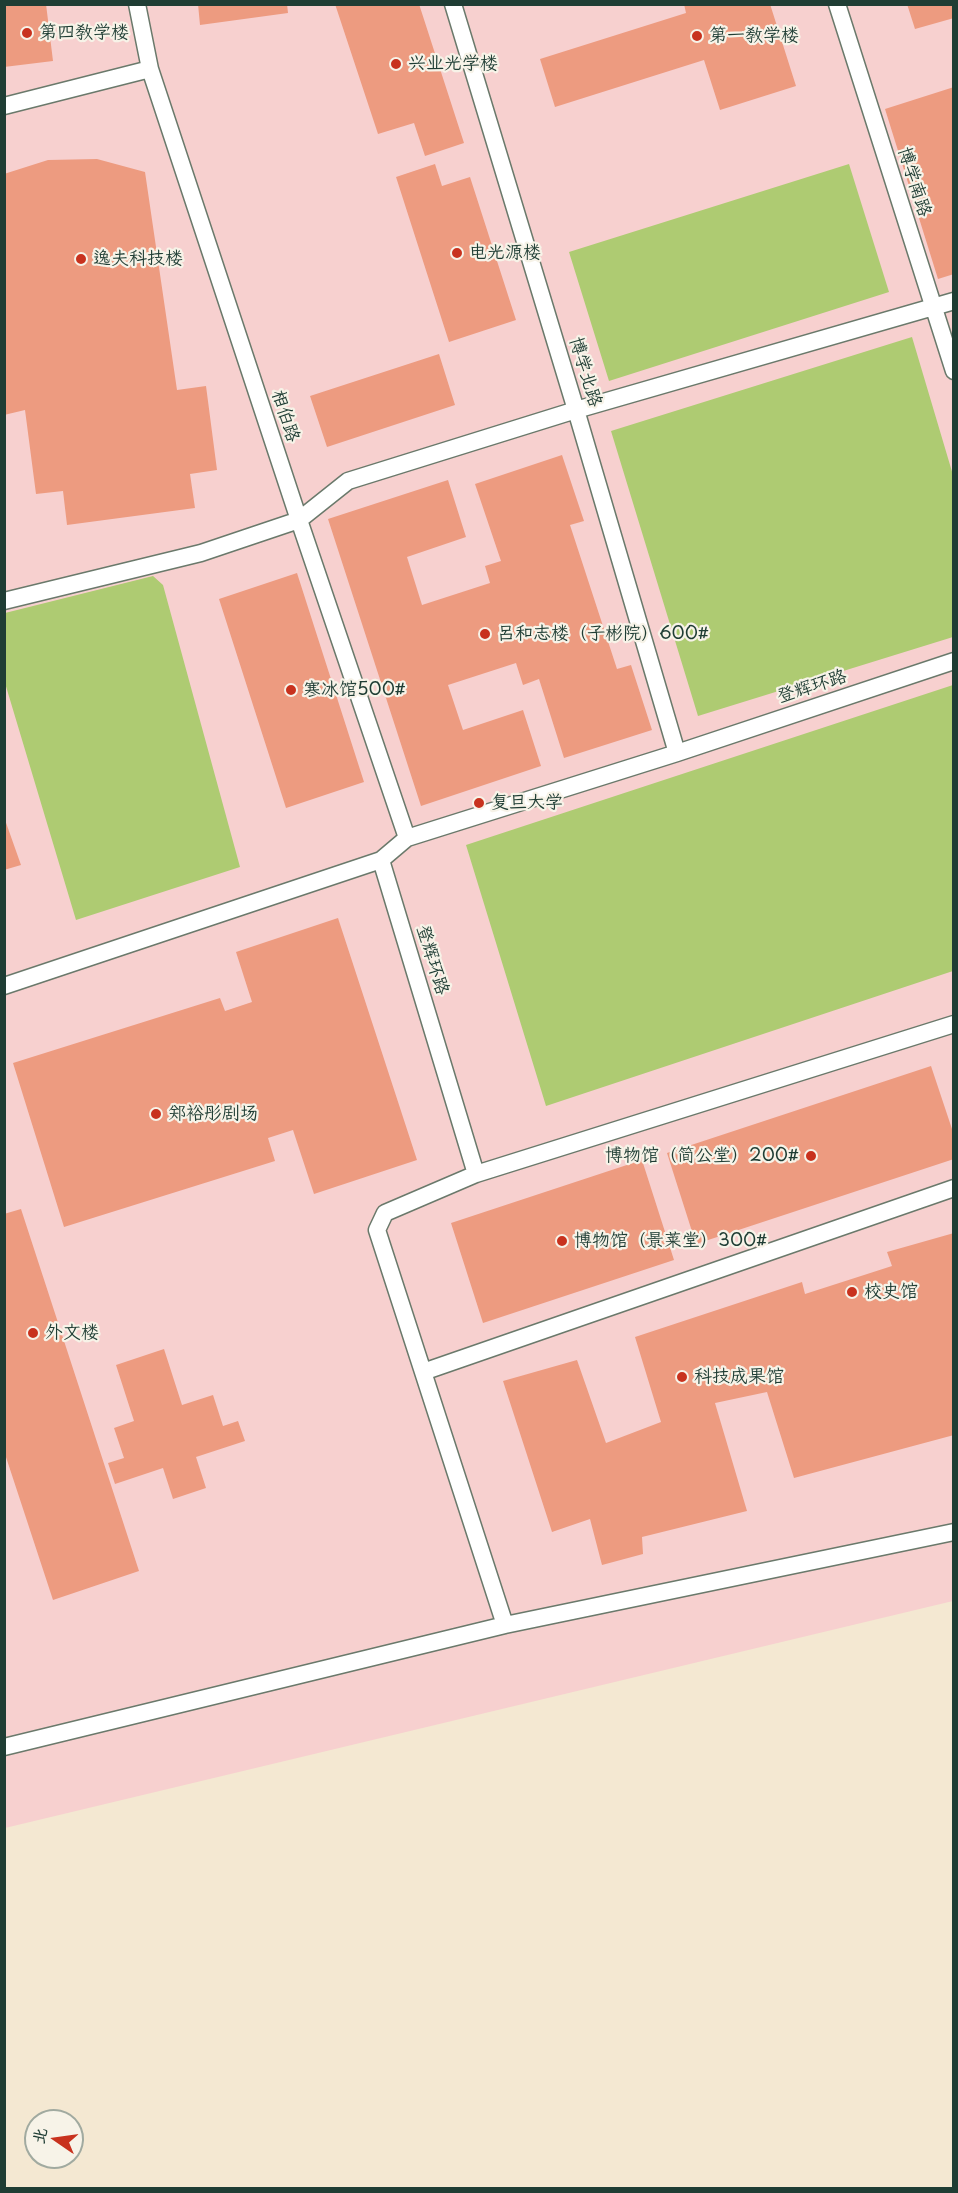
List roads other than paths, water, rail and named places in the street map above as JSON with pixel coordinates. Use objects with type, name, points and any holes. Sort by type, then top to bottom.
[{"type":"lane","name":"相伯路","points":[[137,4],[150,69],[407,838]]},
{"type":"lane","name":"博学北路","points":[[453,4],[576,410],[676,753]]},
{"type":"lane","name":"博学南路","points":[[837,4],[954,371]]},
{"type":"lane","points":[[4,105],[150,69]]},
{"type":"lane","points":[[4,601],[201,553],[299,520],[348,481],[576,410],[954,301]]},
{"type":"lane","name":"登辉环路","points":[[476,1174],[381,860],[407,838],[676,753],[954,661]]},
{"type":"lane","points":[[4,986],[381,860]]},
{"type":"lane","points":[[505,1625],[377,1230],[385,1214],[476,1174],[954,1024]]},
{"type":"lane","points":[[423,1372],[954,1188]]},
{"type":"lane","points":[[4,1747],[505,1625],[954,1532]]},
{"type":"place","name":"第四教学楼","points":[[27,33]]},
{"type":"place","name":"第一教学楼","points":[[697,36]]},
{"type":"place","name":"兴业光学楼","points":[[396,64]]},
{"type":"place","name":"电光源楼","points":[[457,253]]},
{"type":"place","name":"逸夫科技楼","points":[[81,259]]},
{"type":"place","name":"吕和志楼（子彬院）600#","points":[[485,634]]},
{"type":"place","name":"寒冰馆500#","points":[[291,690]]},
{"type":"place","name":"复旦大学","points":[[479,803]]},
{"type":"place","name":"郑裕彤剧场‌","points":[[156,1114]]},
{"type":"place","name":"博物馆（简公堂）200#","points":[[811,1156]]},
{"type":"place","name":"博物馆（景莱堂）300#","points":[[562,1241]]},
{"type":"place","name":"校史馆","points":[[852,1292]]},
{"type":"place","name":"外文楼","points":[[33,1333]]},
{"type":"place","name":"科技成果馆","points":[[682,1377]]}]
